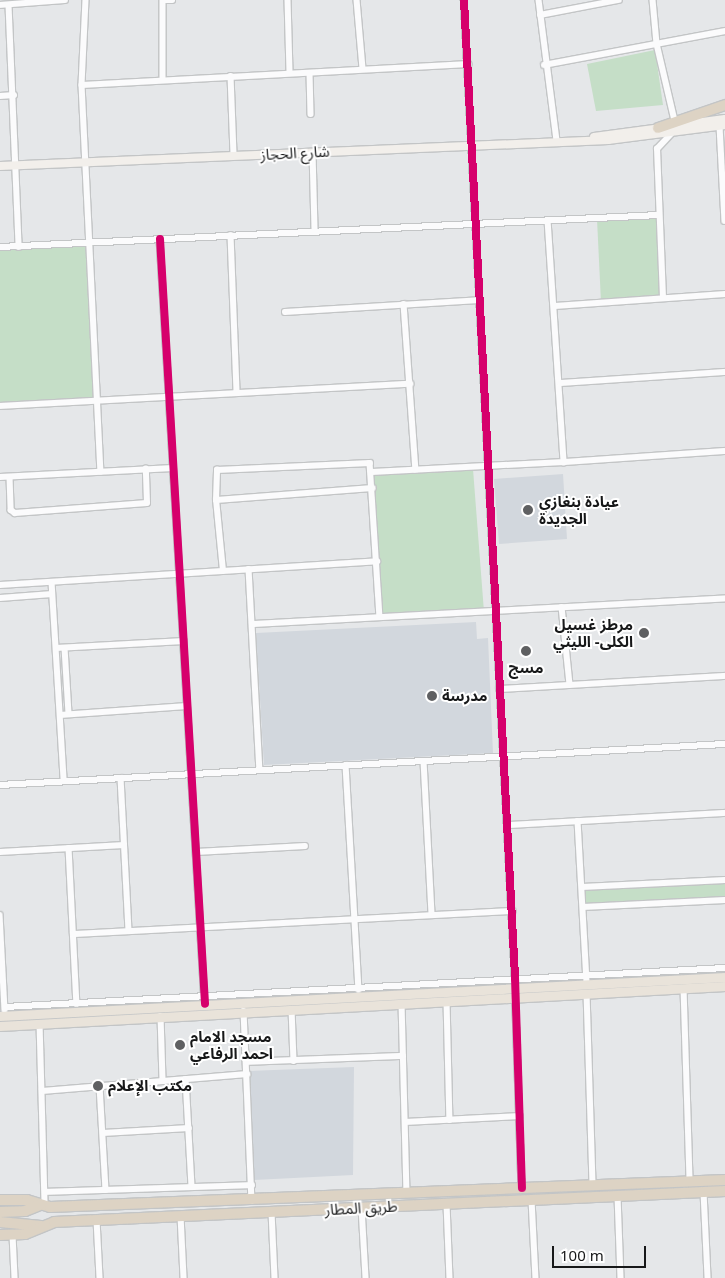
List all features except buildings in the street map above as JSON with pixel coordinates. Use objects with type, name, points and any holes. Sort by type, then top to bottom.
[{"type":"highway","points":[[658,128],[725,105]]},
{"type":"highway","name":"طريق المطار","points":[[0,1200],[27,1200],[42,1206],[252,1200],[725,1180]]},
{"type":"highway","name":"طريق المطار","points":[[0,1236],[13,1235],[41,1226],[97,1220],[725,1191]]},
{"type":"highway","points":[[0,1212],[42,1206]]},
{"type":"highway","points":[[0,1222],[41,1226]]},
{"type":"main road","name":"شارع الحجاز","points":[[590,138],[725,119]]},
{"type":"main road","name":"شارع الحجاز","points":[[0,166],[671,134],[722,125]]},
{"type":"main road","points":[[4,1013],[78,1006],[359,991],[516,988],[725,977]]},
{"type":"main road","points":[[587,984],[684,988],[725,986]]},
{"type":"main road","points":[[3,1025],[446,1001],[516,988]]},
{"type":"street","points":[[0,5],[65,0]]},
{"type":"street","points":[[86,0],[82,84],[101,472]]},
{"type":"street","points":[[163,79],[163,0],[172,0]]},
{"type":"street","points":[[288,0],[290,73]]},
{"type":"street","points":[[357,0],[363,69]]},
{"type":"street","points":[[464,0],[516,988],[522,1188]]},
{"type":"street","points":[[539,0],[544,65],[557,140]]},
{"type":"street","points":[[540,15],[619,0]]},
{"type":"street","points":[[653,0],[657,44],[675,121]]},
{"type":"street","points":[[9,5],[19,247]]},
{"type":"street","points":[[544,65],[725,31]]},
{"type":"street","points":[[82,84],[468,64]]},
{"type":"street","points":[[310,73],[311,114]]},
{"type":"street","points":[[231,76],[234,155]]},
{"type":"street","points":[[0,96],[14,94]]},
{"type":"street","points":[[722,125],[725,221]]},
{"type":"street","points":[[663,298],[658,215],[657,150],[671,134]]},
{"type":"street","points":[[312,152],[315,230]]},
{"type":"street","points":[[0,247],[315,230],[658,215]]},
{"type":"street","points":[[548,220],[564,462]]},
{"type":"street","points":[[231,235],[237,394]]},
{"type":"street","points":[[160,239],[205,999]]},
{"type":"street","points":[[555,306],[725,294]]},
{"type":"street","points":[[285,312],[479,300]]},
{"type":"street","points":[[404,304],[416,470]]},
{"type":"street","points":[[560,384],[725,372]]},
{"type":"street","points":[[0,406],[410,384]]},
{"type":"street","points":[[372,472],[488,467],[725,451]]},
{"type":"street","points":[[223,571],[216,500],[216,470],[365,461],[372,472],[380,617]]},
{"type":"street","points":[[0,478],[173,468]]},
{"type":"street","points":[[10,477],[11,510],[16,513],[146,503],[146,469]]},
{"type":"street","points":[[216,500],[373,488]]},
{"type":"street","points":[[0,585],[377,561]]},
{"type":"street","points":[[249,569],[260,770]]},
{"type":"street","points":[[52,582],[64,781]]},
{"type":"street","points":[[0,598],[52,594]]},
{"type":"street","points":[[252,624],[725,598]]},
{"type":"street","points":[[562,607],[570,685]]},
{"type":"street","points":[[56,648],[184,641]]},
{"type":"street","points":[[65,648],[69,714]]},
{"type":"street","points":[[499,689],[725,676]]},
{"type":"street","points":[[60,715],[187,706]]},
{"type":"street","points":[[0,785],[725,744]]},
{"type":"street","points":[[424,761],[432,915]]},
{"type":"street","points":[[346,765],[359,991]]},
{"type":"street","points":[[121,778],[129,931]]},
{"type":"street","points":[[508,825],[725,813]]},
{"type":"street","points":[[578,821],[587,984],[593,1186]]},
{"type":"street","points":[[0,852],[124,844]]},
{"type":"street","points":[[196,852],[306,846]]},
{"type":"street","points":[[68,848],[78,1006]]},
{"type":"street","points":[[582,888],[725,880]]},
{"type":"street","points":[[583,907],[725,900]]},
{"type":"street","points":[[73,934],[512,911]]},
{"type":"street","points":[[0,915],[3,1025]]},
{"type":"street","points":[[516,988],[587,984],[725,968]]},
{"type":"street","points":[[684,988],[690,1181]]},
{"type":"street","points":[[446,1001],[450,1120]]},
{"type":"street","points":[[402,1003],[408,1194]]},
{"type":"street","points":[[292,1009],[294,1061]]},
{"type":"street","points":[[244,1012],[252,1200]]},
{"type":"street","points":[[161,1016],[163,1081]]},
{"type":"street","points":[[40,1023],[45,1192],[42,1206]]},
{"type":"street","points":[[246,1062],[403,1056]]},
{"type":"street","points":[[42,1091],[246,1074]]},
{"type":"street","points":[[186,1079],[192,1187]]},
{"type":"street","points":[[100,1086],[106,1190]]},
{"type":"street","points":[[405,1122],[520,1116]]},
{"type":"street","points":[[103,1132],[189,1128]]},
{"type":"street","points":[[45,1192],[252,1185]]},
{"type":"street","points":[[704,1192],[708,1278]]},
{"type":"street","points":[[618,1196],[621,1278]]},
{"type":"street","points":[[532,1200],[536,1278]]},
{"type":"street","points":[[447,1204],[450,1278]]},
{"type":"street","points":[[362,1208],[366,1278]]},
{"type":"street","points":[[272,1212],[275,1278]]},
{"type":"street","points":[[181,1216],[184,1278]]},
{"type":"street","points":[[97,1220],[100,1278]]},
{"type":"street","points":[[13,1235],[15,1278]]},
{"type":"shaded area","points":[[563,474],[567,539],[499,544],[494,479]]},
{"type":"shaded area","points":[[476,622],[477,639],[488,638],[493,753],[264,765],[256,633]]},
{"type":"shaded area","points":[[354,1067],[353,1175],[254,1180],[249,1071]]},
{"type":"green space","points":[[655,50],[663,105],[596,111],[587,64]]},
{"type":"green space","points":[[658,215],[663,298],[601,302],[597,219]]},
{"type":"green space","points":[[90,244],[97,404],[0,409],[0,248]]},
{"type":"green space","points":[[473,469],[484,612],[383,619],[373,473]]},
{"type":"green space","points":[[725,880],[725,900],[580,907],[579,888]]},
{"type":"cycle path","points":[[464,0],[515,978],[522,1188]]},
{"type":"cycle path","points":[[160,239],[205,1004]]},
{"type":"place","name":"عيادة بنغازي الجديدة","points":[[528,510]]},
{"type":"place","name":"مرطز غسيل الكلى- الليثي","points":[[644,633]]},
{"type":"place","name":"مسج","points":[[526,651]]},
{"type":"place","name":"مدرسة","points":[[432,696]]},
{"type":"place","name":"مسجد الامام احمد الرفاعي","points":[[180,1045]]},
{"type":"place","name":"مكتب الإعلام","points":[[98,1086]]}]
